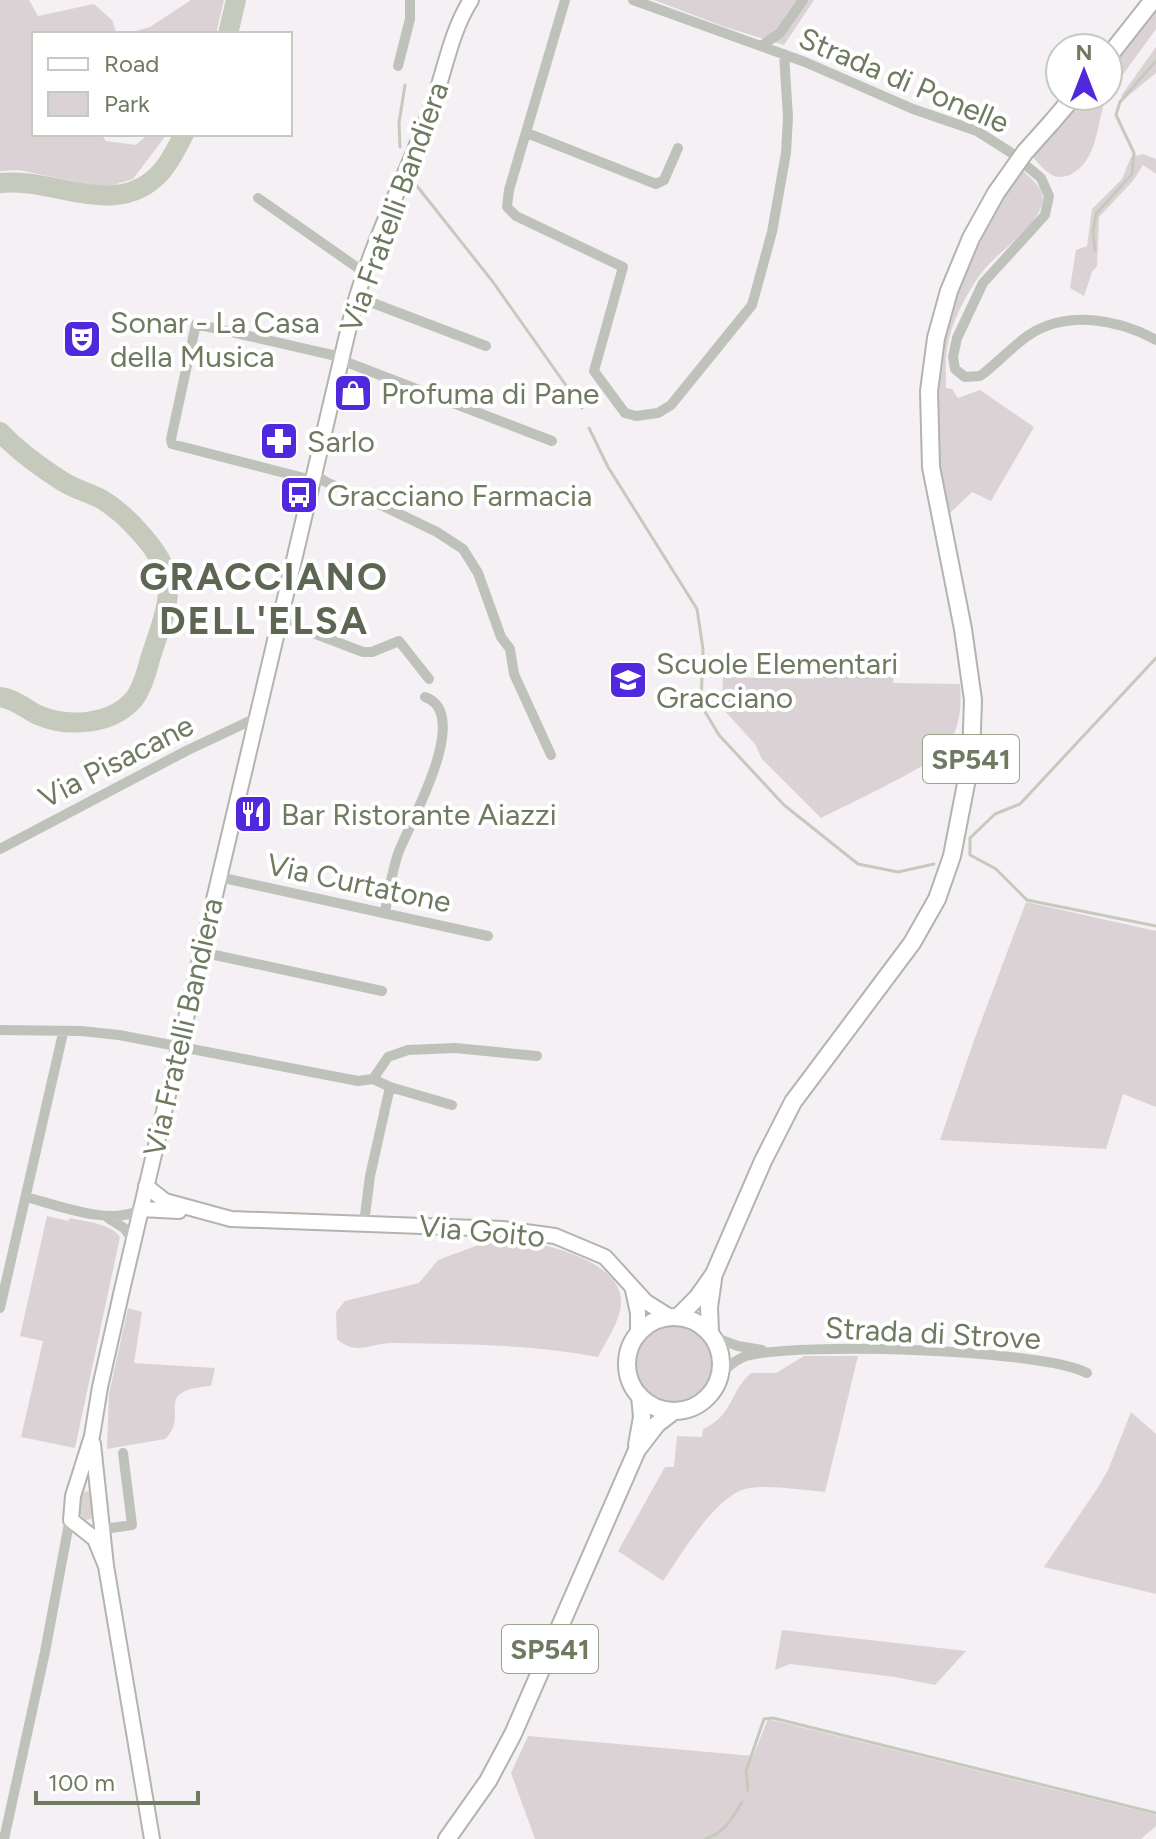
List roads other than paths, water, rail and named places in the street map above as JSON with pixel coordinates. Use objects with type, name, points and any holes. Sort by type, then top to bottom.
[{"type":"main road","name":"Via Fratelli Bandiera","points":[[456,29],[457,0]]},
{"type":"main road","name":"Via Fratelli Bandiera","points":[[106,1566],[95,1539],[76,1523],[75,1488],[92,1436],[133,1240],[357,297],[431,110],[456,29],[471,0]]},
{"type":"main road","points":[[1124,37],[1153,0]]},
{"type":"main road","name":"SP541","points":[[637,1450],[642,1417],[640,1396],[628,1371],[631,1345],[638,1333],[657,1320],[674,1317],[697,1298],[714,1274],[787,1112],[918,933],[940,892],[955,846],[971,758],[973,700],[963,629],[931,467],[929,391],[937,331],[953,280],[971,238],[996,193],[1025,152],[1060,112]]},
{"type":"main road","name":"Via Goito","points":[[146,1186],[160,1199],[236,1220],[503,1229],[555,1236],[605,1257],[646,1302],[674,1317]]},
{"type":"main road","name":"Via Goito","points":[[141,1209],[192,1210]]},
{"type":"main road","name":"SP541","points":[[447,1839],[484,1788],[513,1734],[637,1450],[657,1424],[674,1411],[690,1408],[704,1400],[715,1388],[721,1373],[720,1352],[711,1334],[710,1298],[714,1274]]},
{"type":"main road","points":[[631,1286],[637,1307],[638,1333]]},
{"type":"main road","points":[[674,1317],[700,1325],[711,1334]]},
{"type":"main road","points":[[640,1396],[650,1404],[674,1411]]},
{"type":"main road","name":"Via Fratelli Bandiera","points":[[92,1436],[106,1566],[152,1839]]},
{"type":"main road","points":[[75,1488],[89,1485],[97,1488]]},
{"type":"main road","points":[[76,1523],[94,1527],[103,1525]]},
{"type":"street","points":[[565,0],[509,190],[508,209],[520,218],[623,267],[595,374],[625,413],[645,416],[666,409],[745,315],[756,296],[772,232],[786,153],[788,110],[784,54]]},
{"type":"street","name":"Strada di Ponelle","points":[[633,0],[784,54],[913,109],[977,131],[1033,170],[1046,185],[1049,200],[1045,215],[990,273],[970,305],[953,357],[955,369],[961,375],[971,378],[980,376],[1027,336],[1056,324],[1103,321],[1131,328],[1156,340]]},
{"type":"street","points":[[761,46],[780,33],[803,0]]},
{"type":"street","points":[[398,66],[410,19],[407,1]]},
{"type":"street","points":[[527,133],[656,184],[664,180],[678,148]]},
{"type":"street","points":[[258,198],[365,273]]},
{"type":"street","points":[[357,297],[486,346]]},
{"type":"street","points":[[551,755],[514,674],[510,649],[501,637],[478,573],[463,549],[387,507],[313,477],[180,448],[171,443],[196,324],[341,358],[552,441]]},
{"type":"street","points":[[279,620],[363,652],[372,652],[399,641],[429,679]]},
{"type":"street","points":[[385,912],[398,853],[429,788],[439,749],[441,726],[438,707],[434,700],[425,697]]},
{"type":"street","name":"Via Pisacane","points":[[0,849],[186,751],[256,718]]},
{"type":"street","name":"Via Curtatone","points":[[219,877],[488,936]]},
{"type":"street","points":[[201,952],[382,991]]},
{"type":"street","points":[[0,1030],[102,1032],[358,1081],[373,1079],[452,1105]]},
{"type":"street","points":[[0,1308],[63,1033]]},
{"type":"street","points":[[373,1079],[388,1057],[408,1050],[455,1048],[537,1056]]},
{"type":"street","points":[[364,1223],[373,1162],[390,1087]]},
{"type":"street","points":[[26,1197],[107,1217],[121,1225],[133,1240]]},
{"type":"street","points":[[107,1217],[129,1216],[141,1209]]},
{"type":"street","name":"Strada di Strove","points":[[711,1334],[738,1346],[776,1352]]},
{"type":"street","name":"Strada di Strove","points":[[721,1373],[747,1356],[844,1350],[977,1354],[1048,1362],[1087,1373]]},
{"type":"street","points":[[103,1525],[132,1525],[123,1453]]},
{"type":"street","points":[[4,1839],[76,1523]]},
{"type":"waterway","points":[[228,32],[236,0]]},
{"type":"waterway","points":[[1095,250],[1093,233],[1096,214],[1132,174],[1134,153],[1116,115],[1120,102],[1156,61]]},
{"type":"waterway","points":[[400,147],[399,123],[405,85]]},
{"type":"waterway","points":[[0,183],[21,183],[85,194],[125,194],[144,186],[161,172],[183,136]]},
{"type":"waterway","points":[[413,181],[493,282],[582,408]]},
{"type":"waterway","points":[[589,428],[608,467],[697,609],[703,649],[701,705],[719,735],[784,805],[858,864],[898,872],[934,864]]},
{"type":"waterway","points":[[0,432],[46,470],[67,484],[101,499],[121,514],[152,547],[168,582],[167,601],[144,680],[137,695],[125,708],[89,722],[63,722],[38,715],[0,697]]},
{"type":"waterway","points":[[1156,658],[1020,804],[995,814],[970,838],[970,855],[996,869],[1027,900],[1156,926]]},
{"type":"waterway","points":[[748,1790],[746,1771],[764,1719],[773,1718],[1156,1813]]},
{"type":"waterway","points":[[705,1839],[722,1829],[742,1802]]},
{"type":"place","name":"Sonar - La Casa della Musica","points":[[82,339]]},
{"type":"place","name":"Profuma di Pane","points":[[353,393]]},
{"type":"place","name":"Sarlo","points":[[279,441]]},
{"type":"place","name":"Gracciano Farmacia","points":[[299,495]]},
{"type":"place","name":"Scuole Elementari Gracciano","points":[[628,680]]},
{"type":"place","name":"Bar Ristorante Aiazzi","points":[[253,814]]},
{"type":"district","name":"GRACCIANO DELL'ELSA","points":[[264,599]]}]
